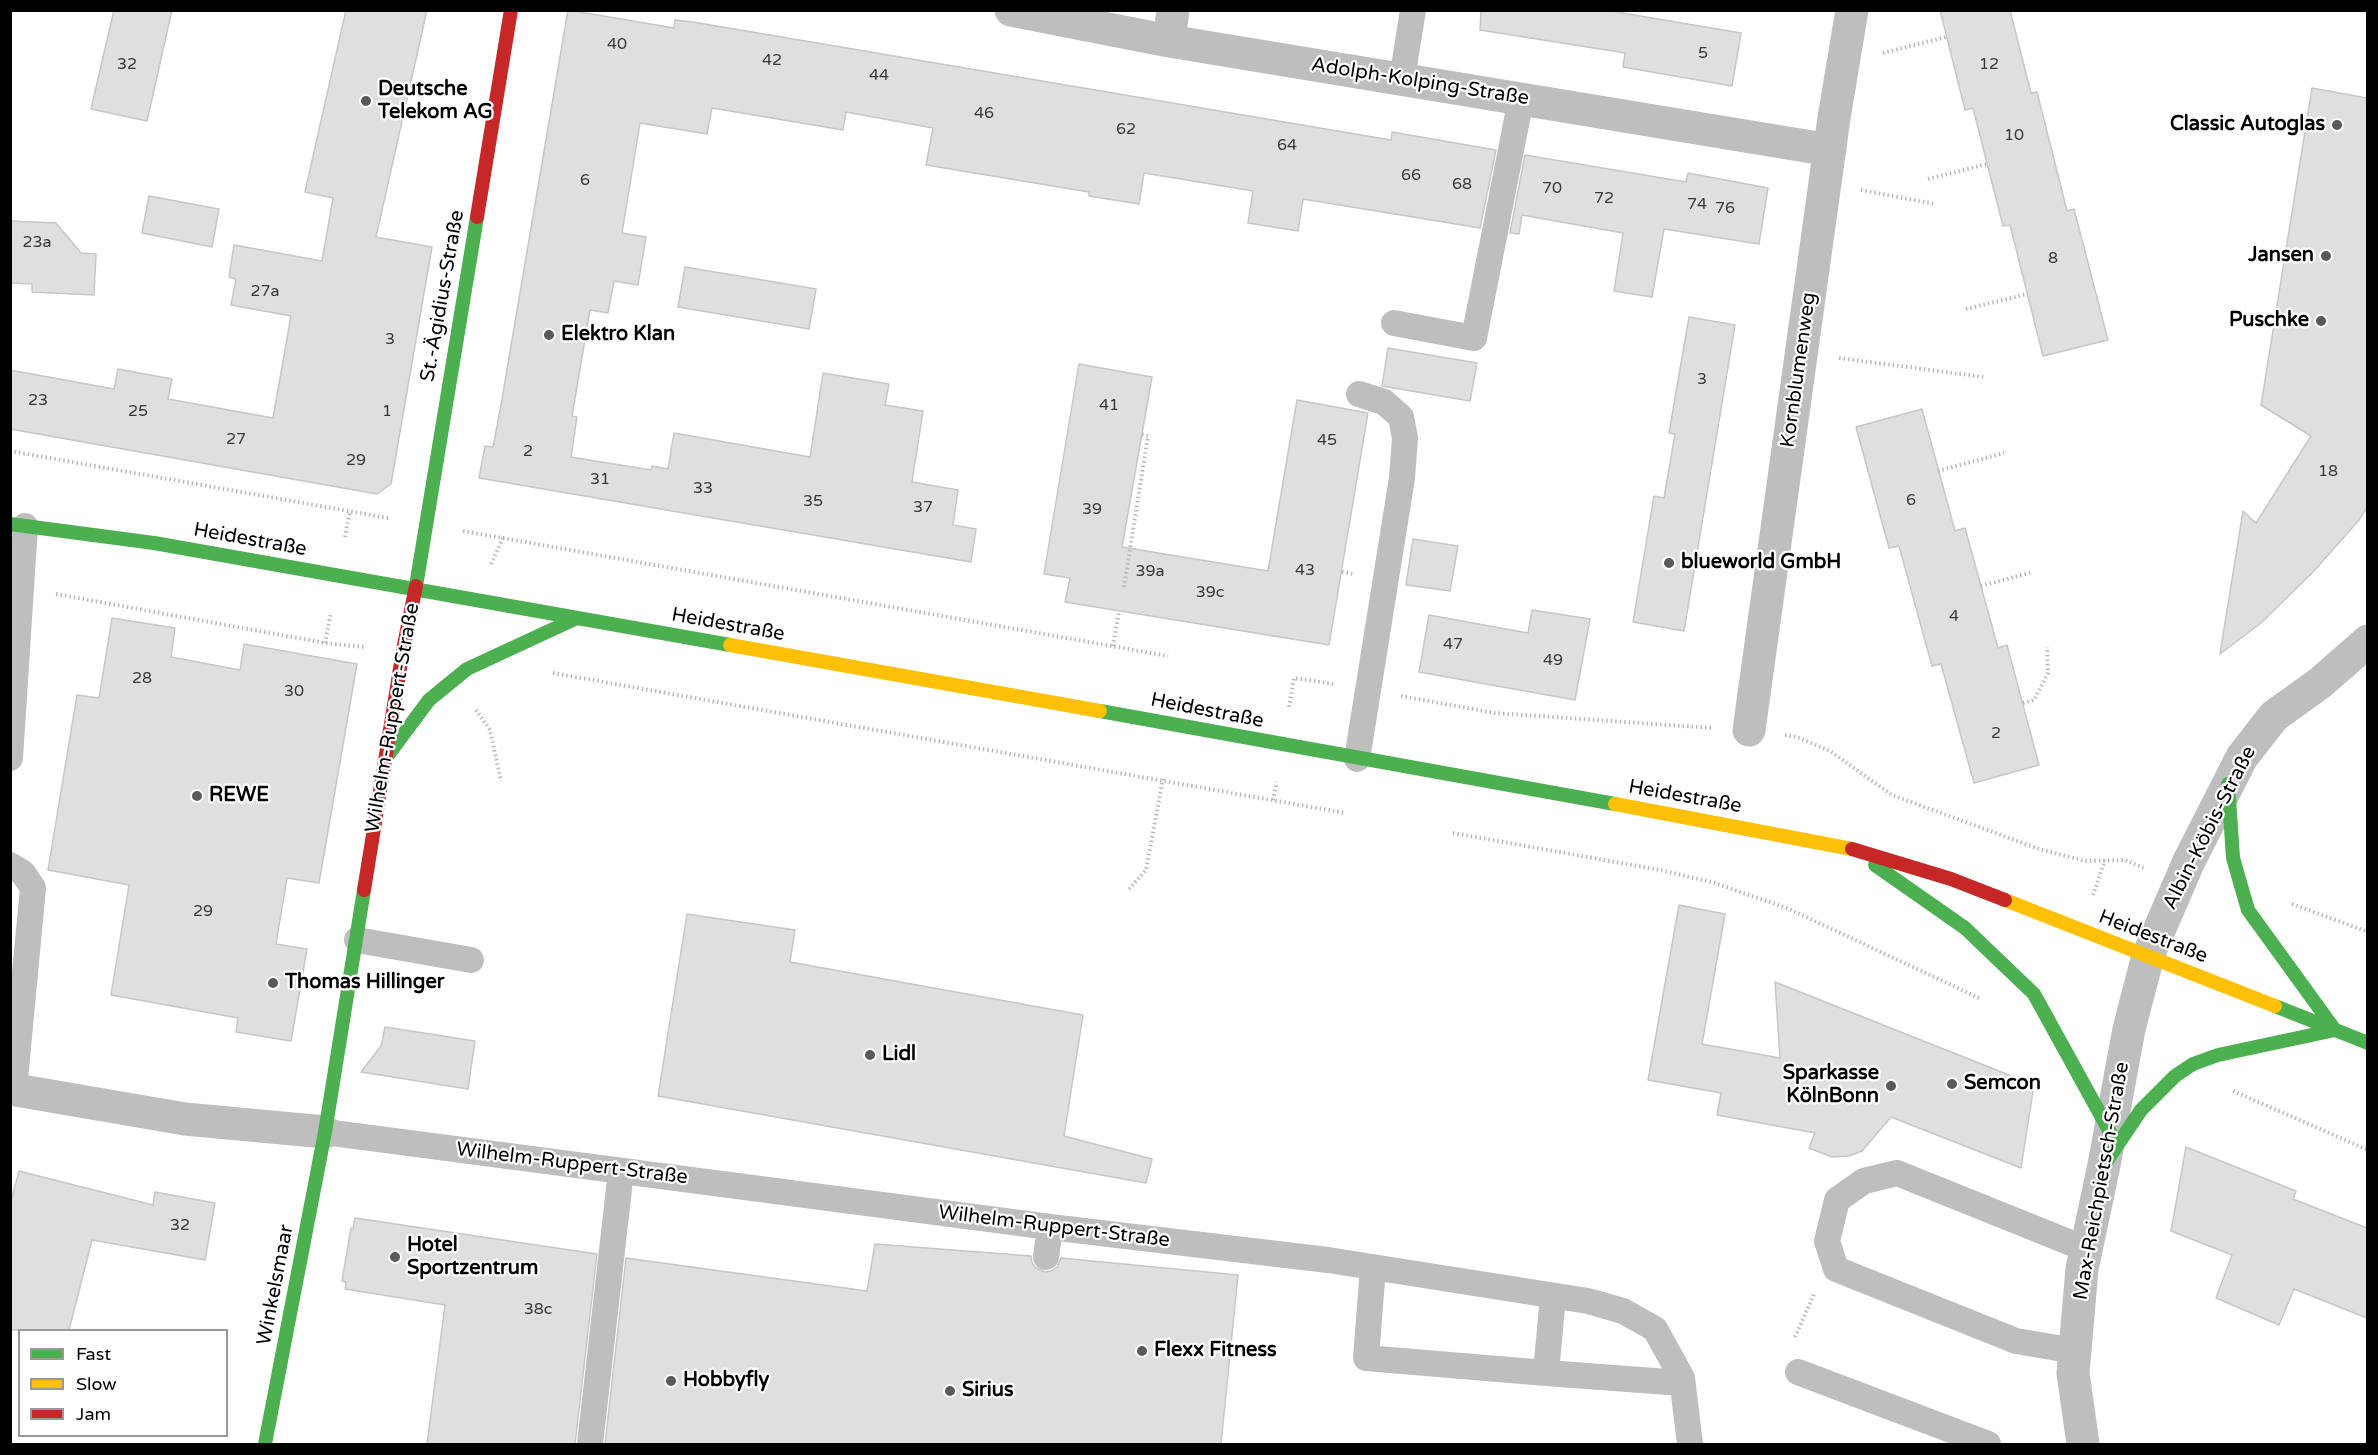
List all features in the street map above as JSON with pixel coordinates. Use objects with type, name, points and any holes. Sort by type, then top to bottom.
[{"type":"main road","name":"St.-Ägidius-Straße","points":[[416,589],[511,10]]},
{"type":"main road","name":"Heidestraße","points":[[18,525],[154,543],[416,589],[1749,828],[1851,849],[1951,879],[2367,1043]]},
{"type":"main road","name":"Wilhelm-Ruppert-Straße","points":[[325,1132],[403,650],[416,589]]},
{"type":"main road","points":[[386,759],[429,700],[467,669],[577,618]]},
{"type":"main road","points":[[2104,1165],[2141,1110],[2175,1076],[2193,1064],[2257,1046],[2335,1030],[2248,910],[2233,858],[2228,784]]},
{"type":"main road","points":[[1851,849],[1965,928],[2034,994],[2110,1132]]},
{"type":"main road","name":"Winkelsmaar","points":[[265,1444],[325,1132]]},
{"type":"street","name":"Adolph-Kolping-Straße","points":[[1011,10],[1171,26],[1402,79],[1830,150]]},
{"type":"street","name":"Kornblumenweg","points":[[1749,730],[1825,183],[1852,10]]},
{"type":"street","name":"Albin-Köbis-Straße","points":[[2148,956],[2180,883],[2242,757],[2274,716],[2320,683],[2367,640]]},
{"type":"street","name":"Max-Reichpietsch-Straße","points":[[2083,1444],[2073,1373],[2082,1269],[2129,1029],[2148,956]]},
{"type":"street","name":"Wilhelm-Ruppert-Straße","points":[[12,1090],[185,1119],[325,1132]]},
{"type":"lane","points":[[1402,79],[1413,10]]},
{"type":"lane","points":[[1394,323],[1474,338],[1521,99]]},
{"type":"lane","points":[[1357,759],[1402,478],[1405,438],[1401,417],[1384,402],[1359,394]]},
{"type":"lane","points":[[10,758],[20,587],[18,525]]},
{"type":"lane","points":[[10,865],[23,873],[33,888],[12,1090]]},
{"type":"lane","points":[[357,940],[471,960]]},
{"type":"lane","name":"Wilhelm-Ruppert-Straße","points":[[325,1132],[1050,1227],[1328,1260],[1588,1301],[1623,1311],[1655,1329],[1682,1378],[1690,1444]]},
{"type":"lane","points":[[590,1444],[621,1171]]},
{"type":"lane","points":[[2074,1351],[2016,1341],[1836,1269],[1827,1241],[1837,1200],[1863,1181],[1897,1173],[2086,1249]]},
{"type":"lane","points":[[1046,1257],[1050,1227]]},
{"type":"lane","points":[[1373,1267],[1366,1358],[1682,1383]]},
{"type":"lane","points":[[1546,1373],[1553,1296]]},
{"type":"lane","points":[[1798,1372],[1988,1444]]},
{"type":"path","points":[[1843,63],[1946,36]]},
{"type":"path","points":[[1928,179],[1988,164]]},
{"type":"path","points":[[1825,183],[1935,204]]},
{"type":"path","points":[[1966,309],[2027,294]]},
{"type":"path","points":[[1802,353],[1984,377]]},
{"type":"path","points":[[1124,587],[1149,436],[1141,434]]},
{"type":"path","points":[[10,451],[1168,656]]},
{"type":"path","points":[[1938,471],[2004,453]]},
{"type":"path","points":[[1125,534],[1132,535]]},
{"type":"path","points":[[1342,572],[1352,574]]},
{"type":"path","points":[[1981,586],[2033,573]]},
{"type":"path","points":[[20,587],[325,643],[403,650]]},
{"type":"path","points":[[1113,646],[1119,611]]},
{"type":"path","points":[[2023,703],[2034,700],[2048,673],[2047,647]]},
{"type":"path","points":[[548,672],[1345,813]]},
{"type":"path","points":[[1294,678],[1495,712],[1749,730],[1797,737],[1830,751],[1892,795],[2039,849],[2085,861],[2125,860],[2180,883]]},
{"type":"path","points":[[1129,889],[1146,870],[1163,779]]},
{"type":"path","points":[[1454,833],[1660,870],[1715,883],[1789,909],[1983,1000]]},
{"type":"path","points":[[2244,899],[2283,901],[2367,932]]},
{"type":"path","points":[[2193,1064],[2222,1087],[2367,1150]]},
{"type":"path","points":[[1798,1372],[1791,1354],[1795,1339],[1822,1275],[1836,1269]]},
{"type":"building","points":[[114,10],[172,10],[147,121],[91,109]]},
{"type":"building","points":[[346,10],[427,10],[376,237],[432,247],[391,484],[377,494],[10,429],[10,370],[114,389],[118,369],[172,379],[168,399],[273,418],[291,316],[231,305],[236,279],[229,277],[234,245],[322,261],[333,198],[305,192]]},
{"type":"building","points":[[568,10],[674,28],[675,20],[693,22],[1391,140],[1392,132],[1496,150],[1480,228],[1303,199],[1298,231],[1248,223],[1253,191],[1144,173],[1139,204],[1089,196],[1089,192],[926,165],[933,128],[846,112],[843,130],[712,108],[707,134],[640,123],[622,233],[646,237],[638,285],[614,281],[608,313],[590,310],[572,416],[577,417],[571,457],[651,470],[652,466],[668,469],[674,433],[810,457],[823,373],[889,384],[885,405],[923,411],[912,482],[958,490],[953,525],[976,529],[971,562],[479,478],[485,446],[493,447],[501,405]]},
{"type":"building","points":[[1481,10],[1605,10],[1741,33],[1732,86],[1623,67],[1625,53],[1480,30]]},
{"type":"building","points":[[1940,10],[2010,10],[2031,93],[2037,92],[2067,211],[2074,209],[2108,340],[2043,356],[2010,225],[2003,226],[1973,108],[1965,110]]},
{"type":"building","points":[[2312,88],[2367,98],[2367,507],[2359,520],[2314,571],[2261,623],[2220,654],[2243,511],[2256,523],[2311,436],[2261,405]]},
{"type":"building","points":[[1525,155],[1686,182],[1688,173],[1768,188],[1759,244],[1664,229],[1652,297],[1614,291],[1623,233],[1522,215],[1519,234],[1510,233]]},
{"type":"building","points":[[149,196],[219,209],[212,247],[142,233]]},
{"type":"building","points":[[10,221],[56,223],[81,253],[96,254],[94,295],[32,292],[32,284],[10,283]]},
{"type":"building","points":[[685,267],[816,289],[809,329],[678,307]]},
{"type":"building","points":[[1689,317],[1735,325],[1684,631],[1633,622],[1654,496],[1664,498],[1675,434],[1669,433]]},
{"type":"building","points":[[1388,348],[1477,363],[1470,401],[1382,386]]},
{"type":"building","points":[[1079,364],[1152,377],[1122,547],[1268,571],[1297,400],[1368,413],[1329,645],[1065,602],[1070,578],[1044,574]]},
{"type":"building","points":[[1922,409],[1955,531],[1965,528],[1998,648],[2007,645],[2039,765],[1974,783],[1941,664],[1932,666],[1899,546],[1889,548],[1856,427]]},
{"type":"building","points":[[1413,539],[1458,546],[1450,591],[1406,585]]},
{"type":"building","points":[[1532,610],[1590,619],[1575,700],[1419,672],[1429,615],[1528,633]]},
{"type":"building","points":[[112,618],[175,628],[171,657],[240,670],[244,644],[357,664],[319,883],[287,878],[276,944],[307,949],[291,1041],[236,1032],[238,1018],[111,995],[129,885],[48,870],[77,695],[99,698]]},
{"type":"building","points":[[1679,905],[1725,914],[1702,1044],[1780,1058],[1775,982],[2034,1085],[2021,1168],[1891,1117],[1862,1151],[1849,1156],[1832,1157],[1809,1148],[1815,1133],[1717,1115],[1721,1093],[1648,1080]]},
{"type":"building","name":"Lidl","points":[[687,914],[795,930],[790,962],[1083,1015],[1064,1136],[1152,1159],[1146,1183],[658,1096]]},
{"type":"building","points":[[385,1027],[475,1041],[468,1089],[361,1072],[381,1046]]},
{"type":"building","points":[[2186,1147],[2296,1191],[2293,1199],[2367,1228],[2367,1318],[2294,1289],[2279,1325],[2216,1298],[2232,1255],[2171,1231]]},
{"type":"building","points":[[19,1171],[153,1205],[155,1192],[215,1203],[205,1260],[92,1240],[69,1329],[18,1330],[10,1330],[10,1205]]},
{"type":"building","points":[[355,1218],[597,1254],[575,1444],[427,1444],[445,1305],[345,1289],[346,1282],[342,1281],[351,1228],[353,1229]]},
{"type":"building","points":[[875,1244],[1031,1256],[1036,1268],[1045,1272],[1057,1267],[1061,1258],[1238,1275],[1221,1444],[605,1444],[626,1258],[867,1291]]},
{"type":"traffic: fast","points":[[416,586],[477,217]]},
{"type":"traffic: fast","points":[[10,524],[154,543],[730,645]]},
{"type":"traffic: fast","points":[[388,755],[429,700],[467,669],[577,618]]},
{"type":"traffic: fast","points":[[1100,711],[1615,804]]},
{"type":"traffic: fast","points":[[2228,784],[2233,858],[2248,910],[2335,1030]]},
{"type":"traffic: fast","points":[[1875,865],[1965,928],[2034,994],[2110,1132]]},
{"type":"traffic: fast","points":[[265,1444],[325,1132],[364,890]]},
{"type":"traffic: fast","points":[[2275,1006],[2368,1043]]},
{"type":"traffic: fast","points":[[2104,1165],[2141,1110],[2175,1076],[2193,1064],[2218,1055],[2335,1030]]},
{"type":"traffic: slow","points":[[730,645],[1100,711]]},
{"type":"traffic: slow","points":[[1615,804],[1852,849]]},
{"type":"traffic: slow","points":[[2005,900],[2275,1006]]},
{"type":"traffic: jam","points":[[477,217],[511,10]]},
{"type":"traffic: jam","points":[[364,890],[403,650],[416,586]]},
{"type":"traffic: jam","points":[[1852,849],[1951,879],[2005,900]]},
{"type":"place","name":"Deutsche Telekom AG","points":[[366,101]]},
{"type":"place","name":"Classic Autoglas","points":[[2337,125]]},
{"type":"place","name":"Jansen","points":[[2326,256]]},
{"type":"place","name":"Puschke","points":[[2321,321]]},
{"type":"place","name":"Elektro Klan","points":[[549,335]]},
{"type":"place","name":"blueworld GmbH","points":[[1669,563]]},
{"type":"place","name":"REWE","points":[[197,796]]},
{"type":"place","name":"Thomas Hillinger","points":[[273,983]]},
{"type":"place","name":"Lidl","points":[[870,1055]]},
{"type":"place","name":"Semcon","points":[[1952,1084]]},
{"type":"place","name":"Sparkasse KölnBonn","points":[[1891,1086]]},
{"type":"place","name":"Hotel Sportzentrum","points":[[395,1257]]},
{"type":"place","name":"Flexx Fitness","points":[[1142,1351]]},
{"type":"place","name":"Hobbyfly","points":[[671,1381]]},
{"type":"place","name":"Sirius","points":[[950,1391]]}]
